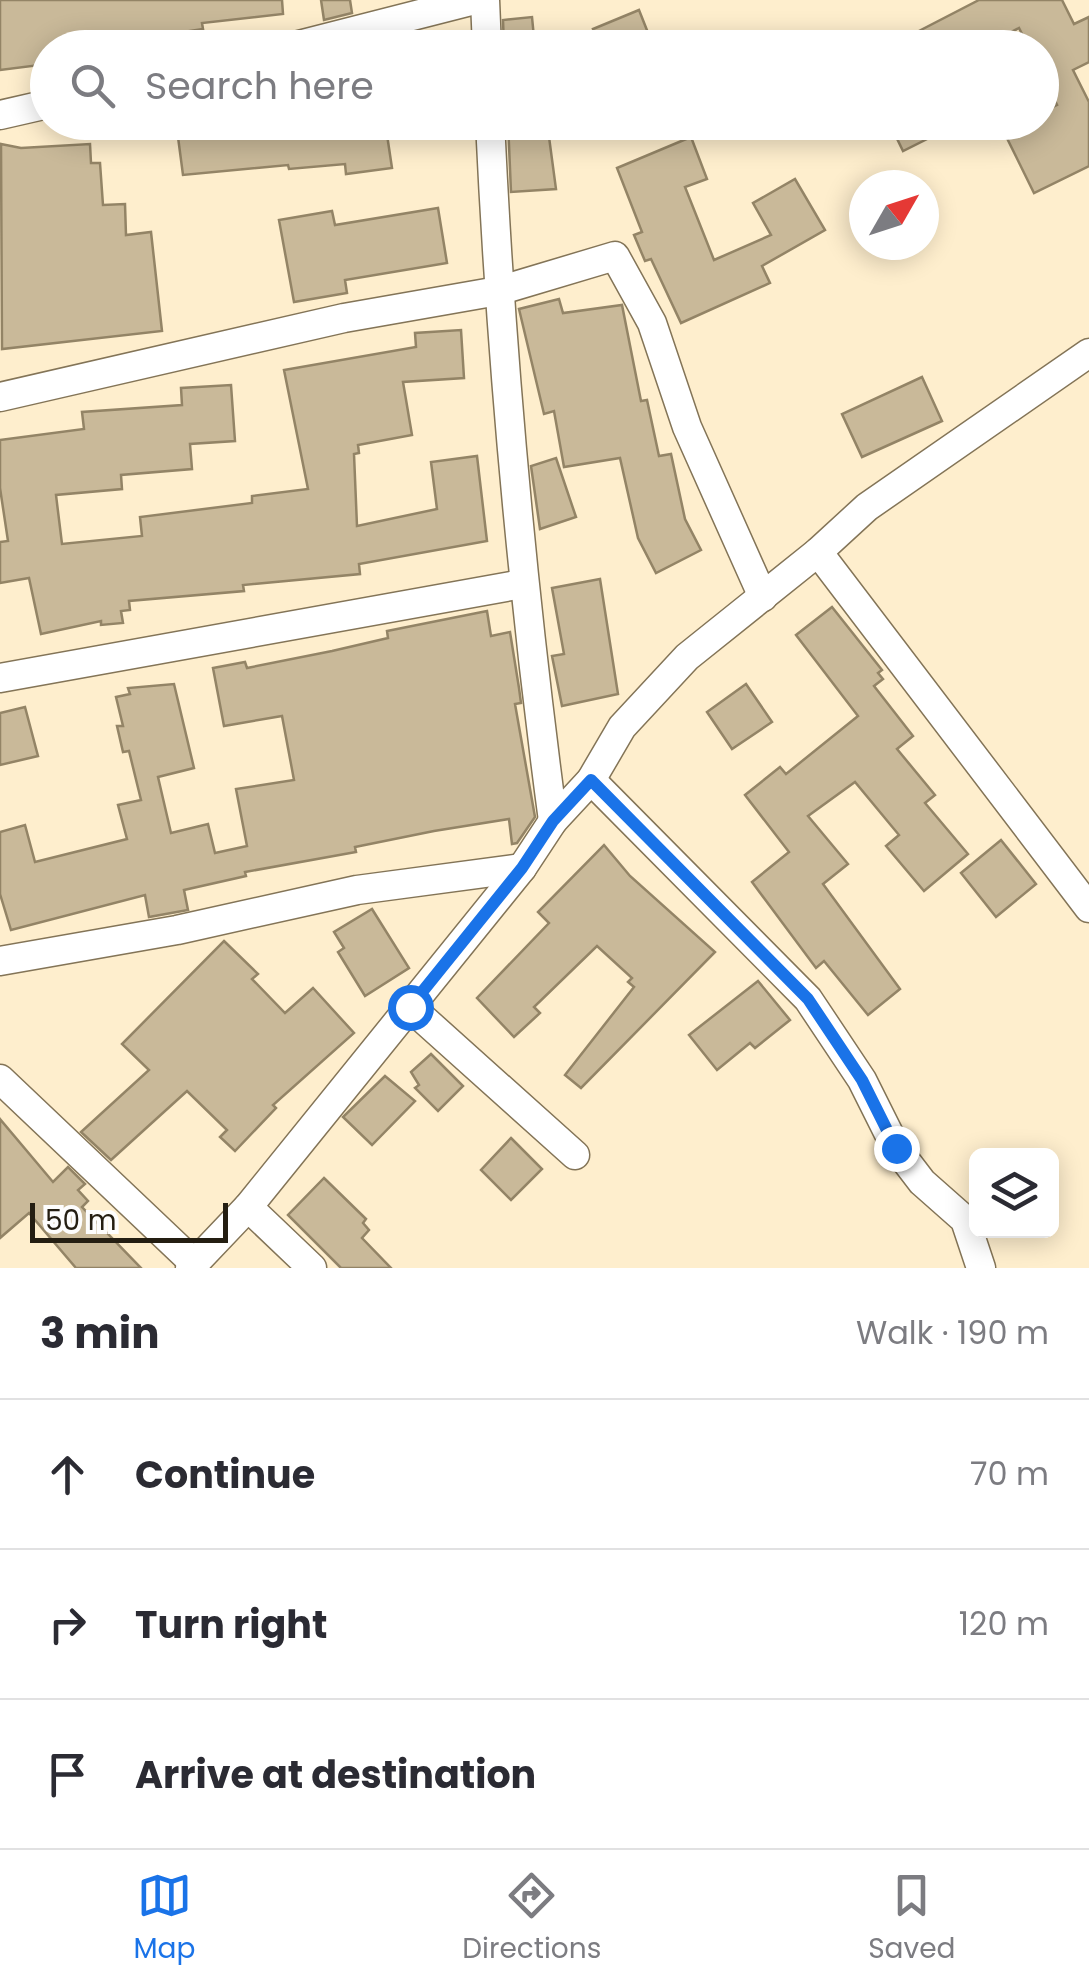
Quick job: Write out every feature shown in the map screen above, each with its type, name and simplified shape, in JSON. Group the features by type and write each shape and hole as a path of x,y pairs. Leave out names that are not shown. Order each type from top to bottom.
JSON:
{"street":[{"path":"358,30 475,0"},
{"path":"485,0 486,30"},
{"path":"0,115 30,108"},
{"path":"491,140 498,290 522,584 553,821"},
{"path":"0,397 344,318 498,290 615,256 652,323 709,481 763,597"},
{"path":"0,1080 192,1266 248,1207 522,868 553,821 591,780 622,727 674,671 867,507 1089,353"},
{"path":"818,552 1089,908"},
{"path":"0,678 522,584"},
{"path":"591,780 808,999 862,1080 896,1148 922,1182 965,1220 982,1268"},
{"path":"0,961 177,930 357,890 522,868"},
{"path":"410,1007 575,1155"},
{"path":"248,1207 312,1268"}],"building":[{"path":"0,0 282,0 283,14 202,23 203,29 196,30 30,30 30,66 0,70"},
{"path":"321,0 350,0 352,13 324,20"},
{"path":"979,0 1062,0 1074,24 1089,17 1089,62 1073,70 1089,102 1089,166 1034,193 1008,140 1059,140 1059,30 921,30"},
{"path":"639,10 647,30 593,30"},
{"path":"532,17 533,30 503,30 503,20"},
{"path":"178,140 388,140 392,168 346,174 345,164 289,169 288,165 183,175"},
{"path":"509,140 549,140 556,189 511,192"},
{"path":"692,140 707,179 685,187 714,260 771,235 753,203 795,179 825,230 762,266 770,283 681,323 651,259 645,261 634,235 642,232 617,168"},
{"path":"898,140 925,140 903,151"},
{"path":"1,144 21,148 90,144 91,163 100,163 103,205 125,204 126,235 151,232 162,331 2,349"},
{"path":"438,208 447,263 345,280 347,293 294,302 279,220 332,211 335,225"},
{"path":"559,299 563,313 622,305 641,401 647,400 659,456 671,454 685,519 701,550 656,573 638,538 620,458 564,467 554,411 544,414 519,309"},
{"path":"461,330 464,378 403,382 412,435 358,445 359,453 354,454 357,526 437,509 431,462 477,456 487,541 359,564 360,574 243,585 244,591 129,601 130,610 121,611 123,623 101,625 101,621 41,634 29,578 0,583 0,542 8,541 0,488 0,440 84,429 82,412 182,405 181,388 231,385 235,441 190,444 192,469 121,475 122,489 56,495 62,544 142,536 140,517 252,503 252,496 308,489 284,370 416,347 415,333"},
{"path":"922,377 942,421 862,457 842,414"},
{"path":"556,458 576,517 540,529 531,466"},
{"path":"600,579 618,694 562,706 552,656 564,654 552,588"},
{"path":"832,607 882,670 878,673 883,679 874,686 913,736 897,749 935,795 925,803 968,854 924,891 886,846 899,835 855,782 808,816 848,864 823,884 900,989 868,1015 824,961 816,968 752,882 789,852 745,795 780,767 786,774 858,716 796,635"},
{"path":"487,611 491,636 510,632 521,703 515,704 535,817 517,843 512,844 509,819 434,831 355,847 356,852 245,872 246,876 184,890 188,910 149,917 145,895 11,930 0,894 0,832 25,825 35,862 127,839 118,805 141,800 129,751 123,752 117,726 123,726 116,697 130,694 128,688 174,684 194,768 158,777 171,833 208,824 215,853 247,846 236,789 294,780 282,716 224,726 213,668 245,662 247,668 332,651 388,638 387,631"},
{"path":"746,684 772,722 732,749 707,712"},
{"path":"25,707 38,756 0,765 0,713"},
{"path":"1001,840 1036,884 996,917 961,873"},
{"path":"604,845 630,876 715,952 581,1088 565,1075 634,987 628,982 632,978 597,946 534,1007 540,1013 514,1037 477,998 549,923 538,912"},
{"path":"372,909 409,968 365,996 338,952 344,948 334,932"},
{"path":"224,941 258,974 252,979 285,1013 313,988 354,1033 273,1105 276,1108 235,1151 220,1137 227,1130 187,1091 111,1160 81,1132 149,1070 122,1044"},
{"path":"758,981 790,1020 755,1048 750,1043 717,1070 689,1035"},
{"path":"431,1054 463,1086 438,1111 415,1088 419,1085 411,1072"},
{"path":"385,1076 415,1101 372,1145 343,1117"},
{"path":"0,1119 53,1182 68,1167 85,1184 78,1190 88,1201 82,1207 141,1268 76,1268 29,1213 0,1238"},
{"path":"511,1138 542,1169 511,1200 481,1170"},
{"path":"324,1178 366,1219 363,1223 369,1230 362,1238 391,1268 341,1268 288,1215"}],"route":[{"path":"410,1007 522,868 553,821 591,780 808,999 862,1080 896,1148"}]}
